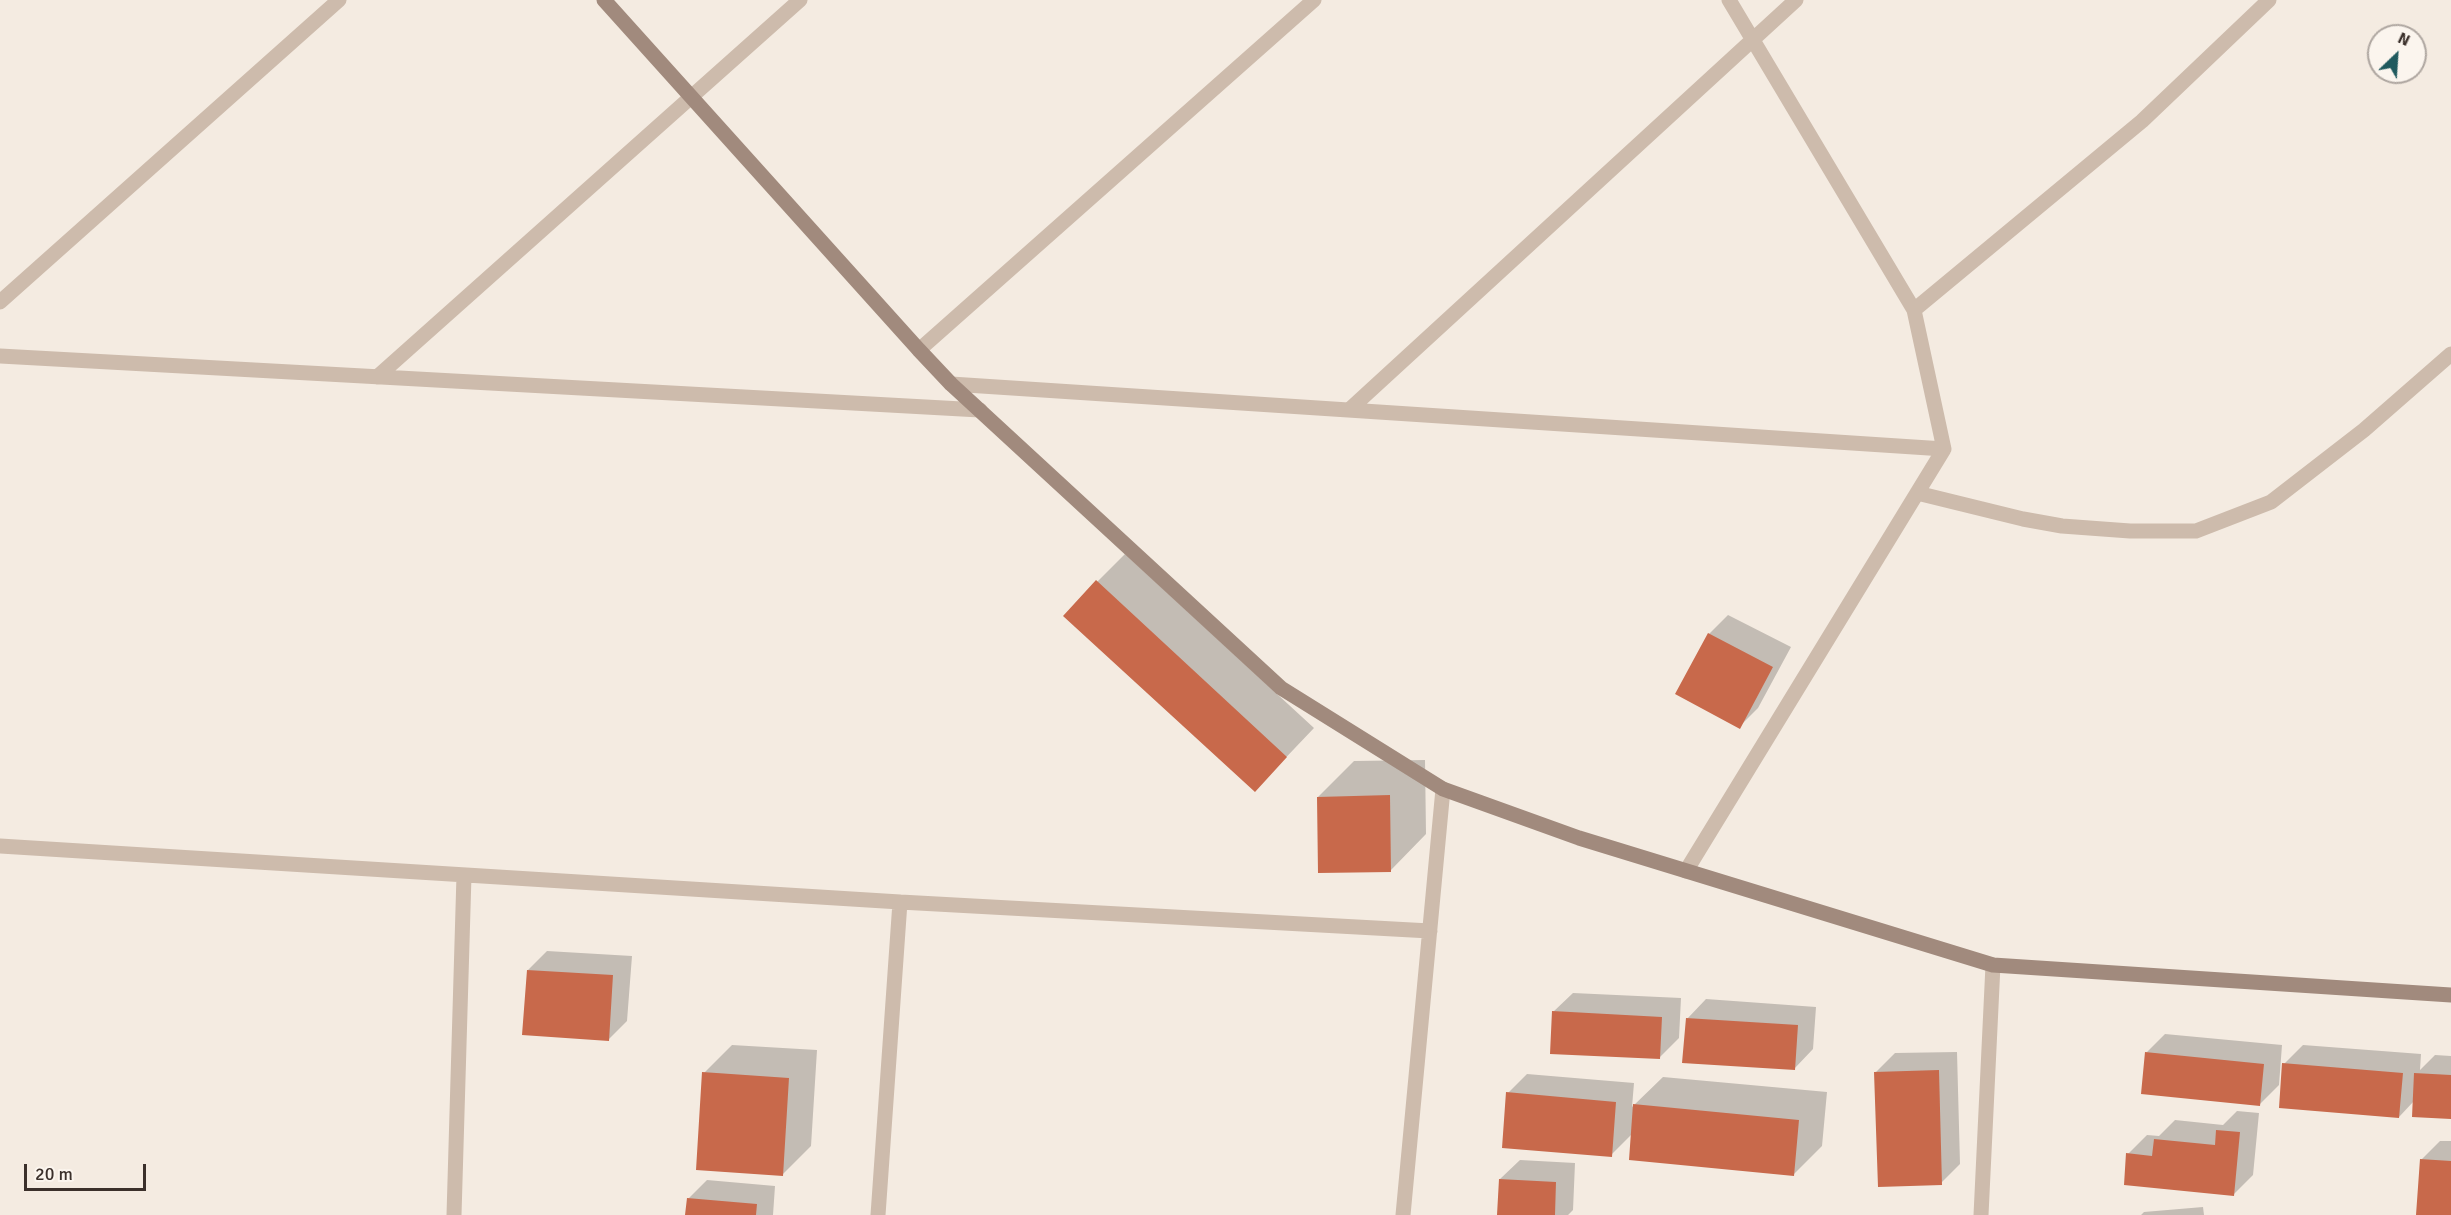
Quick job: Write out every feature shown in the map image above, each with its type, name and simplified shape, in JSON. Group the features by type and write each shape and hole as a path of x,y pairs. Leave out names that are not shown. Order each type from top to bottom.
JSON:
{"street":[{"path":"0,302 339,0"},
{"path":"604,0 951,384 1281,688 1443,789 1579,838 1993,965 2451,995"},
{"path":"377,377 800,0"},
{"path":"918,350 1314,0"},
{"path":"1686,871 1944,449 1914,310 1729,0"},
{"path":"1349,410 1796,0"},
{"path":"1914,310 2142,121 2269,0"},
{"path":"1917,493 2062,526 2130,531 2196,531 2271,502 2364,430 2451,354"},
{"path":"0,356 980,410"},
{"path":"951,384 1944,449"},
{"path":"1402,1215 1443,789"},
{"path":"0,846 900,902 1430,931"},
{"path":"453,1215 464,876"},
{"path":"878,1215 900,902"},
{"path":"1981,1215 1993,965"}],"building":[{"path":"1096,580 1287,757 1255,792 1063,616"},
{"path":"1708,633 1773,667 1740,729 1675,694"},
{"path":"1390,795 1391,872 1318,873 1317,797"},
{"path":"527,970 613,975 609,1041 522,1035"},
{"path":"1552,1011 1662,1017 1660,1059 1550,1054"},
{"path":"1686,1018 1798,1025 1795,1070 1682,1063"},
{"path":"2145,1052 2264,1064 2260,1106 2141,1094"},
{"path":"2282,1063 2403,1073 2399,1118 2279,1108"},
{"path":"1939,1070 1942,1185 1878,1187 1874,1072"},
{"path":"702,1072 789,1078 783,1176 696,1170"},
{"path":"2414,1073 2451,1075 2451,1119 2412,1117"},
{"path":"1506,1092 1616,1102 1612,1157 1502,1148"},
{"path":"1633,1104 1799,1120 1794,1176 1629,1160"},
{"path":"2216,1130 2240,1132 2234,1196 2124,1185 2126,1153 2152,1156 2154,1139 2215,1145"},
{"path":"2420,1159 2451,1161 2451,1215 2416,1215"},
{"path":"1499,1179 1556,1182 1555,1215 1497,1215"},
{"path":"687,1198 757,1204 756,1215 685,1215"}]}
